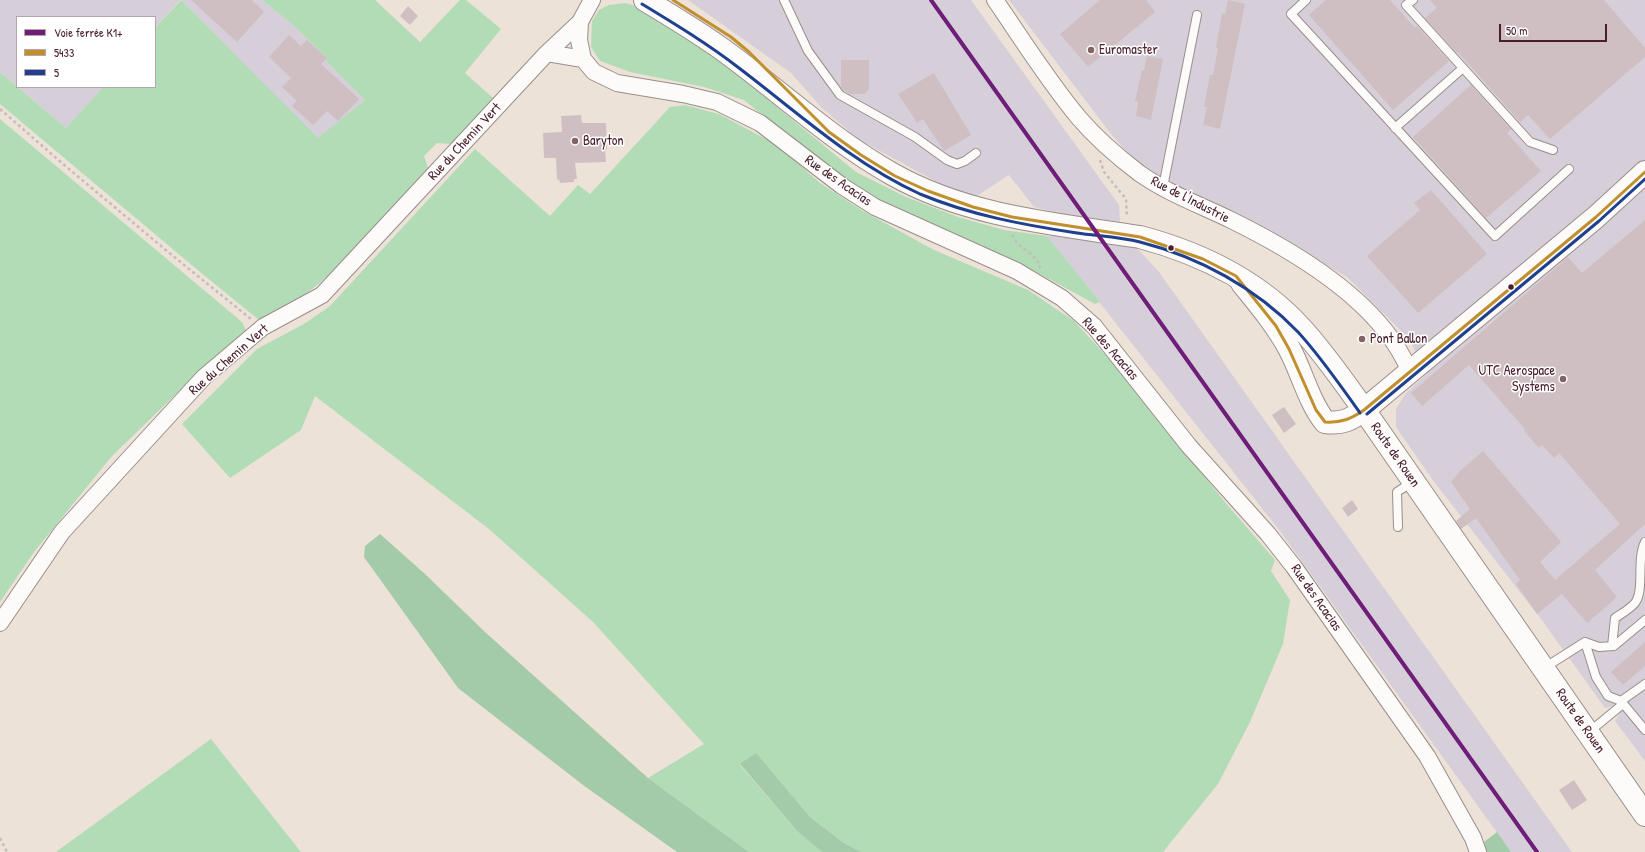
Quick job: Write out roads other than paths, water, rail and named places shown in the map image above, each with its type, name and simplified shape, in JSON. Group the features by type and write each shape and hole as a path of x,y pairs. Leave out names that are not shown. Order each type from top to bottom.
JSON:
{"main road":[{"name":"Route de Rouen","path":"645,0 719,46 860,155 895,176 928,191 973,207 1012,225 1140,237 1160,243 1204,259 1236,276 1265,295 1301,328 1364,410 1645,815"},
{"name":"Route de Rouen","path":"673,0 718,28 749,52 830,132"},
{"path":"1236,276 1276,326 1289,349 1316,410 1325,422 1339,423 1352,419 1364,410 1596,217 1645,172"},
{"path":"1624,192 1645,177"}],"street":[{"name":"Rue du Chemin Vert","path":"0,623 62,532 204,377 263,327 322,295 547,52 580,22 592,0"},
{"name":"Rue de l'Industrie","path":"995,0 1079,118 1111,150 1141,174 1163,187 1237,224 1315,268 1362,306 1391,337 1410,371"},
{"path":"547,52 583,59 579,40 580,22"},
{"name":"Rue des Acacias","path":"583,59 594,72 617,83 683,94 717,102 760,123 842,186 875,207 1017,271 1062,298 1094,326 1189,446 1268,534 1294,567 1427,756 1473,838 1478,852"}],"lane":[{"path":"784,0 808,51 840,95 915,137 947,160 957,164 965,161 976,153"},
{"path":"1306,0 1291,14 1495,236 1569,169"},
{"path":"1413,0 1406,5 1530,142 1553,150"},
{"path":"1163,187 1196,15"},
{"path":"1395,128 1462,68"},
{"path":"1398,527 1397,492 1413,481"},
{"path":"1612,646 1615,618 1635,602 1639,593 1639,560 1645,542"},
{"path":"1585,642 1599,647 1614,646 1645,620"},
{"path":"1544,669 1585,642"},
{"path":"1585,642 1596,677 1608,696 1622,702 1645,730"},
{"path":"1588,733 1622,702 1645,684"}],"rail line":[{"name":"K1+","path":"931,0 1537,852"}],"place":[{"name":"Euromaster","path":"1091,50"},
{"name":"Baryton","path":"575,141"},
{"name":"Pont Ballon","path":"1362,339"},
{"name":"UTC Aerospace Systems","path":"1563,379"}]}
